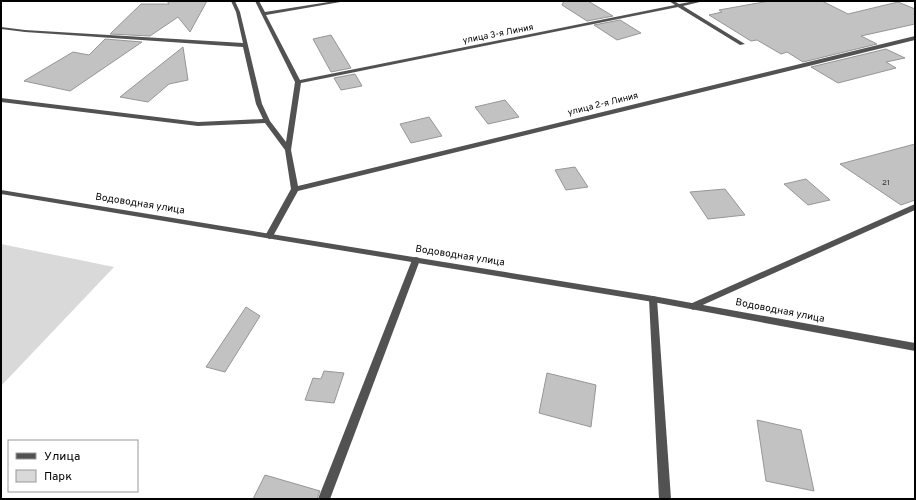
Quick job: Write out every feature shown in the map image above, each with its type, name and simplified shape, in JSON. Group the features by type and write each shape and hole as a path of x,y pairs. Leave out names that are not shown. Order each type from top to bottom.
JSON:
{"street":[{"path":"233,1 238,12 244,45 259,104 267,121 288,150"},
{"path":"257,1 298,82 288,150 295,189 269,236"},
{"path":"263,14 344,1"},
{"path":"671,1 742,44"},
{"name":"улица 3-я Линия","path":"298,82 702,1"},
{"path":"1,28 25,31 244,45"},
{"name":"улица 2-я Линия","path":"295,189 915,38"},
{"path":"1,100 198,124 267,121"},
{"name":"Водоводная улица","path":"1,192 653,299 915,347"},
{"path":"693,306 915,207"},
{"path":"324,499 416,260"},
{"path":"653,299 665,499"}],"green space":[{"path":"1,244 114,267 1,386"}],"building":[{"path":"167,1 207,1 190,32 178,17 150,36 110,34 141,4 169,4"},
{"path":"564,1 588,1 613,16 587,21 562,5"},
{"path":"769,1 822,1 848,14 898,2 915,9 915,24 861,36 877,44 803,62 787,52 781,54 757,40 751,41 709,15 722,12 719,10"},
{"path":"620,20 641,33 617,40 594,25"},
{"path":"331,35 351,68 331,72 313,39"},
{"path":"105,39 142,42 70,91 24,81 73,52 89,55"},
{"path":"183,47 188,80 169,84 148,102 120,97"},
{"path":"886,49 905,58 886,62 896,68 838,83 811,67"},
{"path":"355,74 362,86 341,90 334,78"},
{"path":"505,100 519,117 488,124 475,107"},
{"path":"429,117 442,136 411,143 400,124"},
{"path":"915,144 915,200 901,205 840,164"},
{"path":"575,167 588,187 566,190 555,170"},
{"path":"806,179 830,200 808,205 784,184"},
{"path":"725,189 745,215 708,219 690,192"},
{"path":"246,307 260,316 225,372 206,367"},
{"path":"324,371 344,373 334,403 305,400 313,378 321,379"},
{"path":"547,373 596,385 591,427 539,413"},
{"path":"757,420 801,430 814,491 766,481"},
{"path":"265,475 320,491 317,499 253,499"}]}
